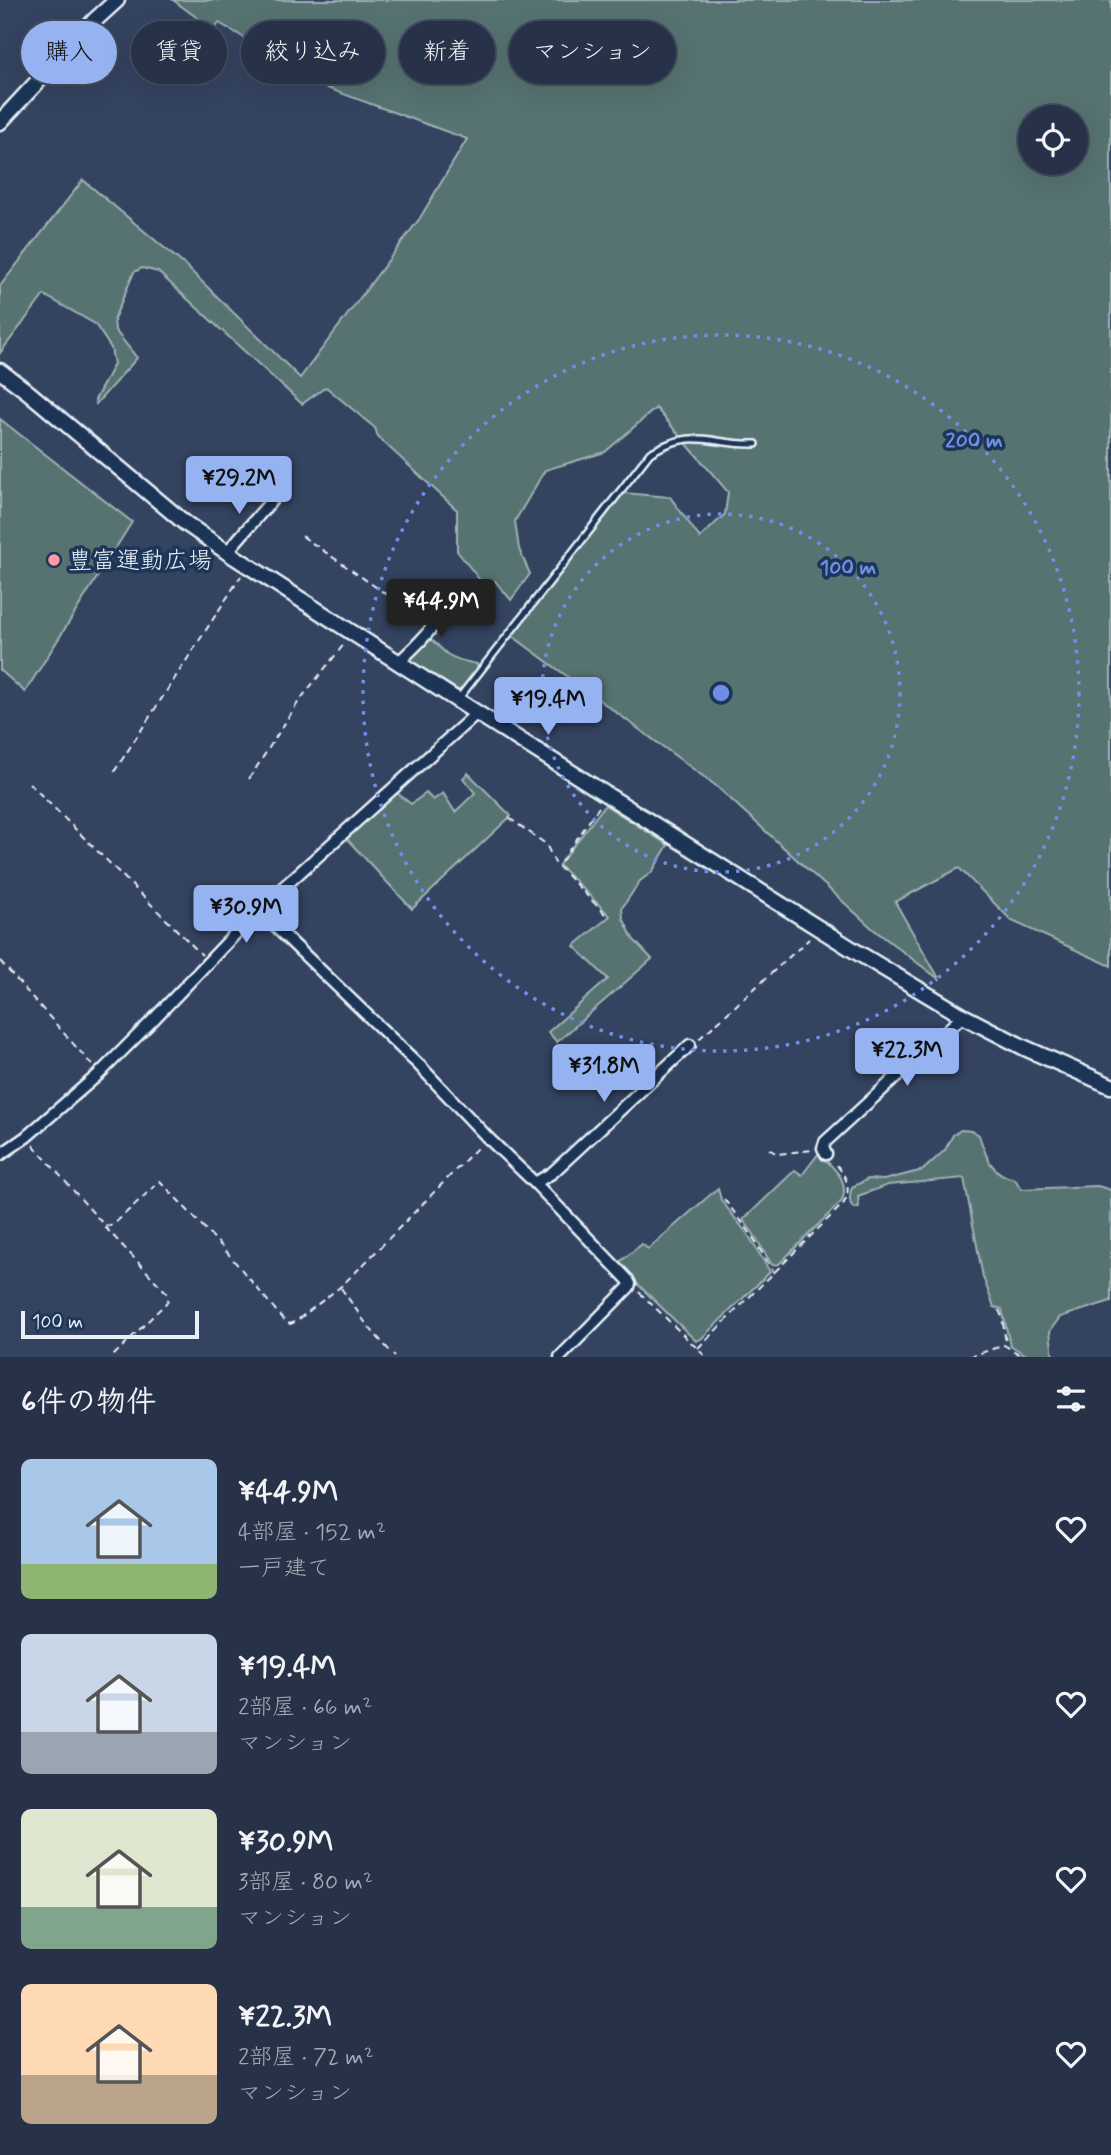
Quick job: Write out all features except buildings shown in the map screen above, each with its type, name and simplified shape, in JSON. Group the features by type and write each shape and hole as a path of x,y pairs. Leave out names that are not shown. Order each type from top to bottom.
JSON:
{"street":[{"path":"0,122 117,0"},
{"path":"0,371 185,523 477,713 963,1016 1025,1048 1111,1086"},
{"path":"227,552 273,499"},
{"path":"399,662 432,626 440,613 443,599"},
{"path":"0,1155 26,1138 99,1074 258,910 477,713"},
{"path":"258,910 419,1065 630,1284 559,1357"},
{"path":"825,1151 825,1142 963,1016"},
{"path":"535,1183 552,1172 690,1045"}],"lane":[{"path":"457,700 650,453 675,440 716,439 756,444"}],"path":[{"path":"302,536 432,626"},
{"path":"114,772 248,565"},
{"path":"249,779 299,701 353,632"},
{"path":"29,783 209,962"},
{"path":"558,868 558,864 608,795"},
{"path":"509,818 546,844 558,868 608,917"},
{"path":"690,1045 821,929"},
{"path":"0,961 99,1074"},
{"path":"26,1138 168,1297 166,1303 112,1357"},
{"path":"104,1225 115,1223 160,1181 290,1324 340,1287 487,1138"},
{"path":"698,1348 837,1211 848,1196 845,1175 825,1151 777,1154 769,1149"},
{"path":"724,1199 751,1234 774,1273"},
{"path":"630,1284 706,1357"},
{"path":"340,1287 395,1357"},
{"path":"999,1310 1007,1345"},
{"path":"969,1357 1007,1345 1024,1357"}],"green space":[{"path":"173,0 1111,0 1111,966 1012,921 959,868 895,902 940,980 873,929 715,785 511,635 623,493 670,497 700,538 725,514 728,492 656,408 605,452 545,470 515,521 519,549 530,574 511,600 495,581 448,618 454,607 479,585 479,579 457,551 457,510 378,437 375,428 326,387 302,404 158,272 142,268 134,272 114,319 115,330 137,358 96,404 95,400 114,364 111,348 95,324 44,295 0,353 0,286 83,180 186,266 300,378 420,218 467,139 316,84 385,84 385,21 241,21 241,36 227,28 227,21 202,21"},
{"name":"豊富運動広場","path":"0,419 132,522 25,692 0,670"},
{"path":"427,638 450,656 477,664 478,668 460,691 411,661 411,657"},
{"path":"468,773 511,816 412,909 346,838 397,793 411,804 426,793 433,800 443,793 455,812 475,793 463,778"},
{"path":"605,805 668,845 652,872 640,881 622,908 623,918 633,939 652,959 557,1042 548,1032 608,979 574,946 610,916 559,865"},
{"path":"961,1130 979,1135 995,1169 1015,1179 1021,1189 1098,1186 1111,1190 1111,1301 1060,1317 1050,1331 1053,1357 1029,1357 1010,1345 1002,1309 994,1307 983,1277 964,1178 888,1185 858,1196 859,1207 853,1208 851,1205 852,1187 868,1179 884,1180 923,1170 945,1150 953,1135"},
{"path":"819,1153 842,1180 842,1201 779,1264 772,1265 743,1220 795,1170 802,1175"},
{"path":"718,1188 721,1200 749,1236 770,1272 696,1341 617,1264 642,1244 648,1249"}],"place":[{"name":"豊富運動広場","path":"54,560"}]}
